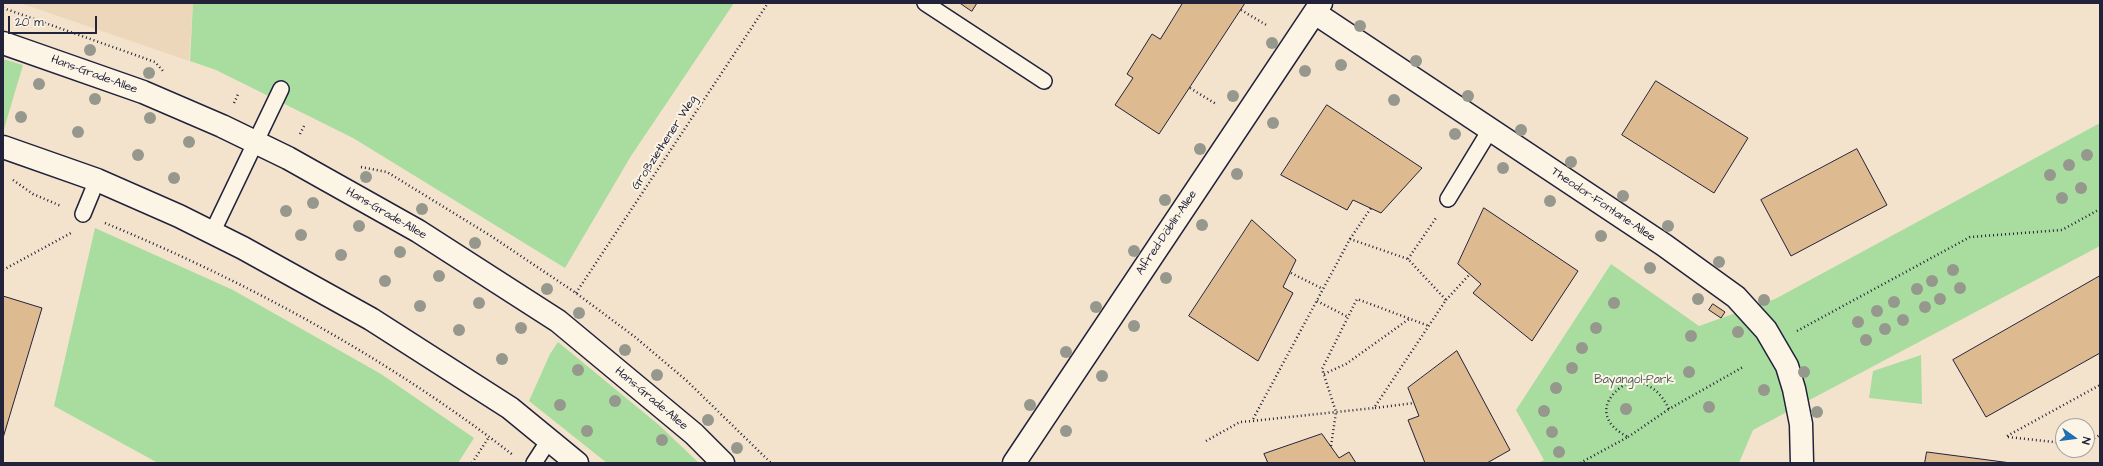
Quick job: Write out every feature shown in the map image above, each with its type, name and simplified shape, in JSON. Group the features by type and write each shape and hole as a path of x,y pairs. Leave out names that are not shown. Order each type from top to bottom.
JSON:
{"street":[{"name":"Theodor-Fontane-Allee","path":"1318,8 1490,130 1664,245 1736,297 1754,314 1773,341 1787,366 1794,389 1801,424 1802,463"},
{"name":"Alfred-Döblin-Allee","path":"1014,463 1318,8"},
{"name":"Hans-Grade-Allee","path":"3,43 143,92 256,142 418,231 558,321 689,430 723,463"},
{"path":"3,147 97,180 212,233 371,319 510,408 577,463"}],"lane":[{"path":"925,3 1044,81"},
{"path":"212,233 281,89"},
{"path":"1448,199 1490,130"},
{"path":"87,216 97,180"},
{"path":"534,463 549,440"}],"path":[{"name":"Großziethener Weg","path":"576,293 768,3"},
{"path":"3,8 156,62"},
{"path":"1241,10 1268,26"},
{"path":"1190,88 1216,104"},
{"path":"232,108 239,92"},
{"path":"297,140 305,124"},
{"path":"387,172 491,236 576,293 635,337 687,381 771,463"},
{"path":"9,177 33,194 163,248 222,275 308,320 376,361 489,437 517,459"},
{"path":"1408,259 1448,199"},
{"path":"1252,421 1350,239 1371,208"},
{"path":"1795,332 1970,237 2062,230 2100,209"},
{"path":"3,270 83,226 87,216"},
{"path":"1350,239 1408,259 1446,300"},
{"path":"1291,273 1323,289"},
{"path":"1374,408 1446,300 1470,274"},
{"path":"1331,446 1336,412 1322,369 1357,299 1429,326"},
{"path":"1317,301 1348,317"},
{"path":"1324,374 1346,364 1410,319"},
{"path":"1580,463 1628,437 1669,410 1743,367"},
{"path":"1628,437 1616,431 1609,423 1606,409 1611,395 1622,385 1634,380 1644,383 1655,389 1663,397 1669,410"},
{"path":"2055,443 2007,436 2100,385"},
{"path":"1206,442 1240,422 1414,404"},
{"path":"472,463 489,437"}],"shaded area":[{"path":"20,3 193,3 189,61"}],"green space":[{"path":"193,3 734,3 631,156 565,268 353,138 216,70 190,61"},
{"path":"3,59 23,65 4,129 3,129"},
{"name":"Bayangol-Park","path":"2100,123 2100,246 1753,430 1739,463 1538,463 1544,460 1516,410 1611,264 1699,326 1775,299"},
{"path":"95,228 233,290 381,374 474,438 458,463 158,463 54,406"},
{"path":"558,342 659,425 699,463 607,463 529,401 550,354"},
{"path":"1921,355 1922,404 1869,398 1873,371"}],"building":[{"path":"960,3 977,3 972,11"},
{"path":"1183,3 1245,3 1159,134 1115,105 1133,78 1127,74 1152,34 1160,39"},
{"path":"1656,81 1748,138 1714,193 1622,135"},
{"path":"1327,105 1422,168 1381,213 1353,200 1347,210 1281,175"},
{"path":"1857,149 1887,205 1791,256 1761,200"},
{"path":"1484,208 1578,271 1532,341 1473,293 1481,284 1458,264"},
{"path":"1252,220 1296,260 1283,287 1293,293 1258,361 1189,316"},
{"path":"2100,276 2100,353 1986,417 1953,360"},
{"path":"3,296 42,308 3,438"},
{"path":"1713,304 1725,312 1721,318 1709,310"},
{"path":"1457,351 1510,450 1487,463 1425,463 1408,420 1419,416 1408,388"},
{"path":"1322,434 1339,458 1349,452 1356,463 1268,463 1264,454"},
{"path":"1927,452 2011,463 1925,463"}]}
